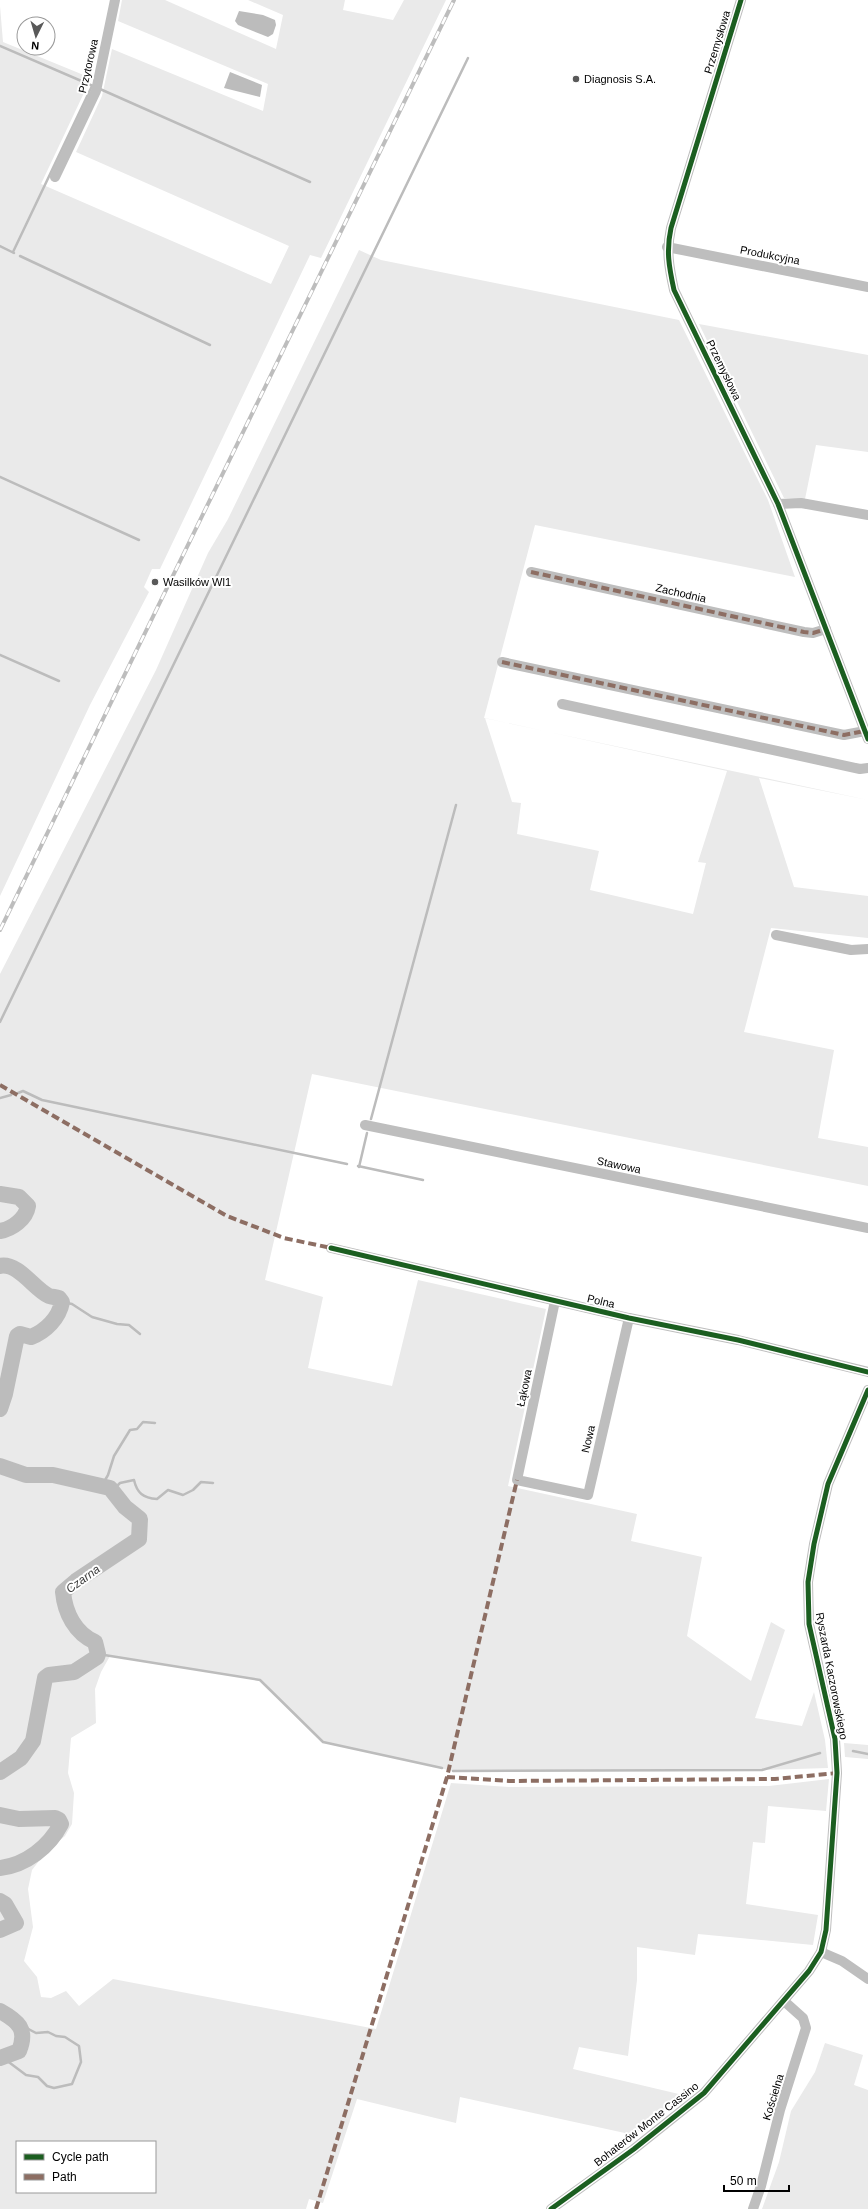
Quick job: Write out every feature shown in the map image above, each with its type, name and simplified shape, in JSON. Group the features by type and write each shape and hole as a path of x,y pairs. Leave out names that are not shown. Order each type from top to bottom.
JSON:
{"street":[{"name":"Przytorowa","path":"55,177 96,91 115,0"},
{"name":"Przemysłowa","path":"741,0 673,221 667,247 674,290 778,504 866,735"},
{"name":"Produkcyjna","path":"667,247 868,287"},
{"path":"778,504 801,503 868,515"},
{"name":"Zachodnia","path":"531,572 804,632 813,633 826,629"},
{"path":"502,662 844,735 866,735"},
{"path":"562,704 860,769 868,768"},
{"path":"776,935 851,950 868,949"},
{"name":"Stawowa","path":"365,1125 868,1228"},
{"name":"Polna","path":"330,1248 629,1318 738,1340 868,1372"},
{"name":"Łąkowa","path":"516,1480 555,1301"},
{"name":"Nowa","path":"516,1480 588,1495 629,1318"},
{"name":"Ryszarda Kaczorowskiego","path":"821,1952 826,1930 837,1773 835,1739 809,1624 808,1582 814,1544 828,1484 868,1390"},
{"path":"821,1952 842,1961 868,1979"},
{"name":"Bohaterów Monte Cassino","path":"551,2209 634,2149 704,2092 784,2001 809,1971 821,1952"},
{"name":"Kościelna","path":"753,2209 761,2186 780,2110 806,2028 803,2018 784,2001"}],"shaded area":[{"path":"122,0 165,0 276,49 283,15 248,0 345,0 343,10 393,20 404,0 446,0 321,258 310,255 160,569 152,569 144,587 149,592 90,705 0,896 0,6 3,42 16,47 16,56 37,56 91,78 41,184 271,284 289,246 76,152 102,96 112,49 263,111 268,84 118,21"},
{"path":"239,11 263,15 275,20 276,25 273,34 268,37 238,25 235,21"},
{"path":"230,72 262,85 260,97 224,88"},
{"path":"359,250 381,260 679,320 768,500 795,577 535,525 484,718 512,802 521,803 517,834 599,851 590,890 693,914 706,863 698,862 727,771 524,727 868,800 759,778 794,887 868,896 868,938 771,928 744,1032 834,1050 818,1138 868,1147 868,1186 312,1074 265,1280 323,1297 308,1368 392,1386 418,1280 546,1309 508,1486 637,1514 631,1541 702,1557 687,1636 751,1681 771,1622 785,1630 755,1718 802,1726 814,1692 825,1740 828,1768 762,1770 453,1771 323,1742 260,1680 110,1656 101,1672 95,1689 96,1723 71,1738 68,1773 74,1793 72,1824 65,1836 46,1852 32,1870 28,1889 33,1927 24,1961 37,1977 41,1997 51,1998 66,1991 79,2006 113,1979 376,2029 451,1783 509,1787 769,1786 829,1779 826,1811 768,1806 765,1843 753,1842 746,1904 818,1915 813,1945 698,1934 695,1955 637,1947 637,1980 628,2056 579,2047 573,2069 683,2095 634,2135 460,2097 456,2123 357,2099 323,2203 309,2199 306,2209 0,2209 0,974 156,670 208,553 228,519"},
{"path":"699,324 868,355 868,452 816,445 805,499 784,498"},
{"path":"844,1743 868,1745 868,1759 845,1757"},
{"path":"825,2043 863,2055 854,2085 868,2090 868,2209 762,2209 779,2162 791,2111 815,2072"}],"waterway":[{"path":"0,46 93,86"},
{"path":"0,1022 468,58"},
{"path":"13,252 92,86"},
{"path":"100,89 310,182"},
{"path":"0,246 14,253"},
{"path":"20,256 210,345"},
{"path":"0,477 139,540"},
{"path":"0,655 59,681"},
{"path":"371,1119 456,805"},
{"path":"18,1093 23,1091 42,1100 347,1164"},
{"path":"0,1098 11,1095"},
{"path":"359,1167 367,1133"},
{"path":"358,1166 423,1180"},
{"name":"Czarna","path":"0,1194 19,1197 28,1206 27,1211 18,1223 0,1231"},
{"name":"Czarna","path":"0,1266 7,1266 20,1272 44,1293 49,1296 59,1298 62,1302 55,1319 47,1328 31,1337 20,1334 17,1336 5,1394 0,1409"},
{"path":"62,1302 72,1304 92,1317 117,1324 129,1325 140,1334"},
{"path":"101,1487 108,1475 114,1456 130,1430 137,1429 143,1422 155,1423"},
{"name":"Czarna","path":"0,1466 26,1475 53,1475 110,1488 125,1507 140,1519 139,1539 76,1581 63,1592 66,1607 72,1622 82,1633 95,1642 98,1654 97,1657 74,1672 49,1675 45,1678 33,1741 21,1758 0,1772"},
{"path":"112,1491 120,1483 134,1480 141,1494 157,1499 168,1490 183,1495 193,1490 201,1482 213,1483"},
{"path":"98,1654 260,1680 323,1742 442,1768"},
{"path":"853,1751 868,1754"},
{"path":"453,1771 762,1770 820,1753"},
{"name":"Czarna","path":"0,1815 19,1819 55,1818 59,1820 61,1824 50,1840 36,1854 19,1863 0,1868"},
{"name":"Czarna","path":"0,1901 5,1904 16,1923 0,1930"},
{"name":"Czarna","path":"0,2011 12,2018 20,2026 22,2031 22,2043 19,2051 0,2058"},
{"path":"2,2057 26,2075 38,2077 47,2086 54,2088 72,2084 81,2062 79,2046 65,2037 56,2036 48,2032 36,2033 19,2024"}],"railway":[{"path":"0,930 454,0"}],"marked path":[{"path":"531,572 804,632 813,633 826,629"},
{"path":"502,662 844,735 865,731"},
{"path":"0,1085 227,1216 284,1238 331,1248"},
{"path":"316,2209 447,1777 517,1480"},
{"path":"447,1777 509,1781 775,1779 837,1773"}],"cycle path":[{"path":"741,0 671,228 668,252 671,274 674,290 778,504 868,739"},
{"path":"331,1248 629,1318 738,1340 868,1372"},
{"path":"551,2209 634,2149 704,2093 809,1971 821,1952 826,1930 837,1773 835,1739 809,1624 808,1582 814,1544 828,1484 868,1390"}],"place":[{"name":"Diagnosis S.A.","path":"576,79"},
{"name":"Wasilków Wl1","path":"155,582"}]}
